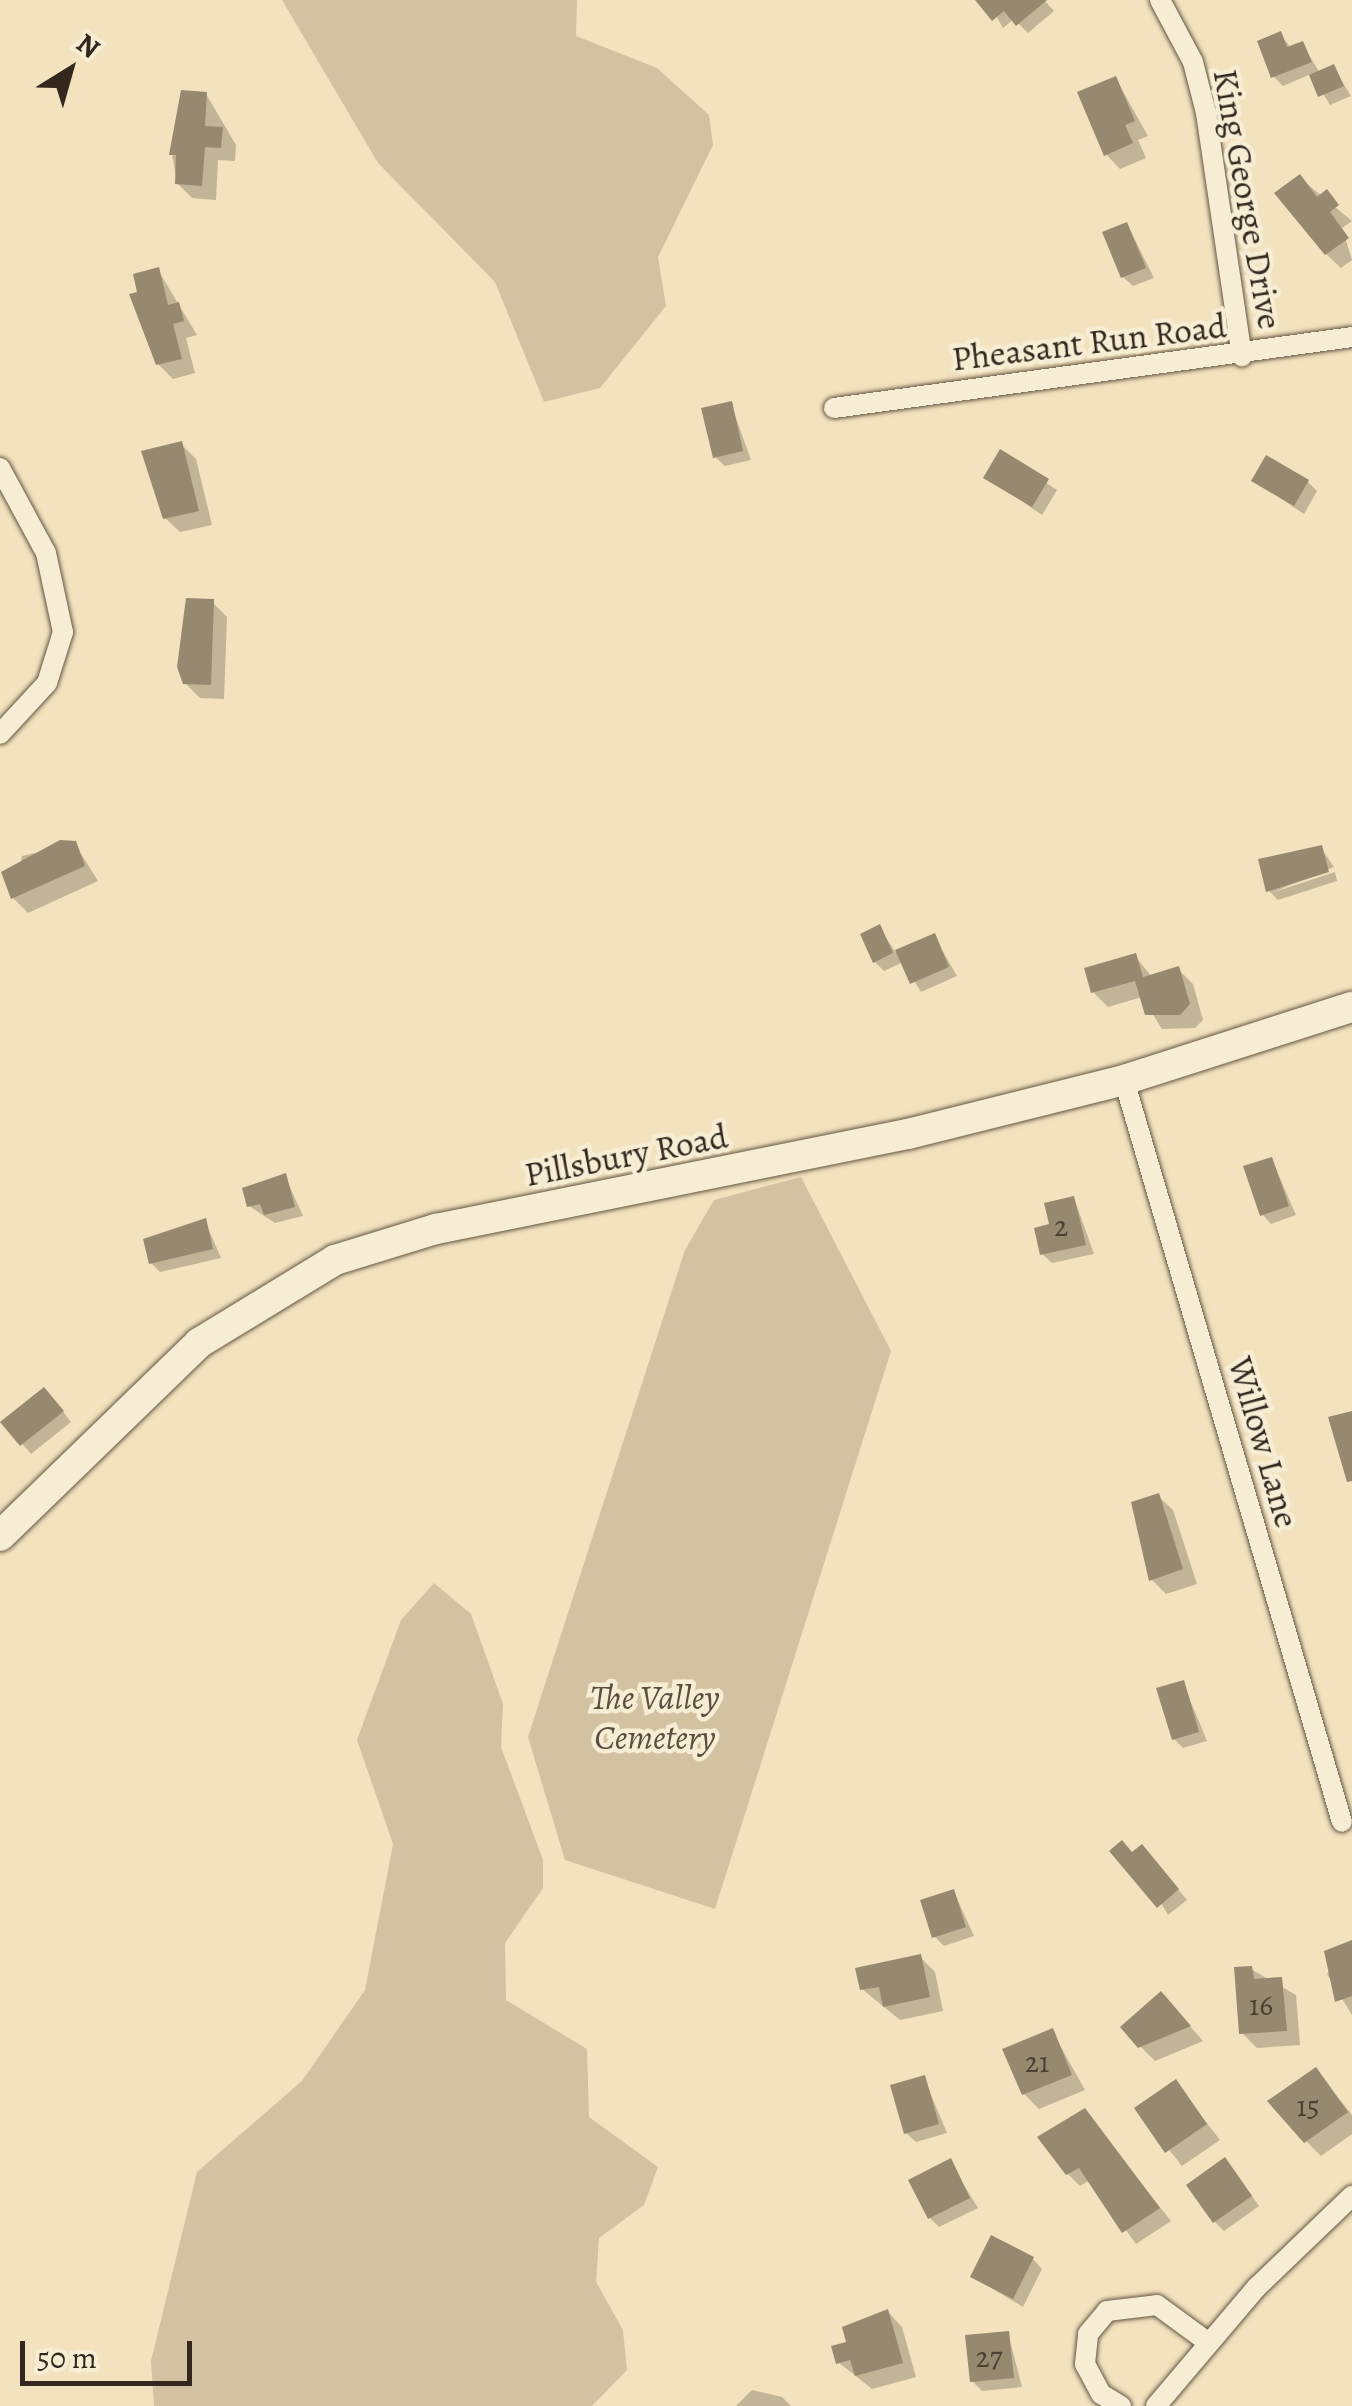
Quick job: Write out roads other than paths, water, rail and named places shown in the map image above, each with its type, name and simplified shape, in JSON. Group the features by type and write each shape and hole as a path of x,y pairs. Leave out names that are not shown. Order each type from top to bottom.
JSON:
{"street":[{"name":"King George Drive","path":"1160,0 1193,62 1206,113 1242,356"},
{"name":"Pheasant Run Road","path":"834,408 1242,356 1352,337"},
{"path":"0,468 46,554 63,632 47,683 0,734"},
{"name":"Pillsbury Road","path":"0,1536 199,1343 334,1260 436,1229 812,1158 1124,1080 1352,1007"},
{"name":"Willow Lane","path":"1124,1080 1342,1822"},
{"path":"1156,2406 1209,2343 1352,2196"},
{"path":"1122,2406 1100,2394 1085,2364 1088,2334 1107,2311 1157,2305 1209,2343"}],"park label":[{"name":"The Valley Cemetery","path":"655,1717"}]}
